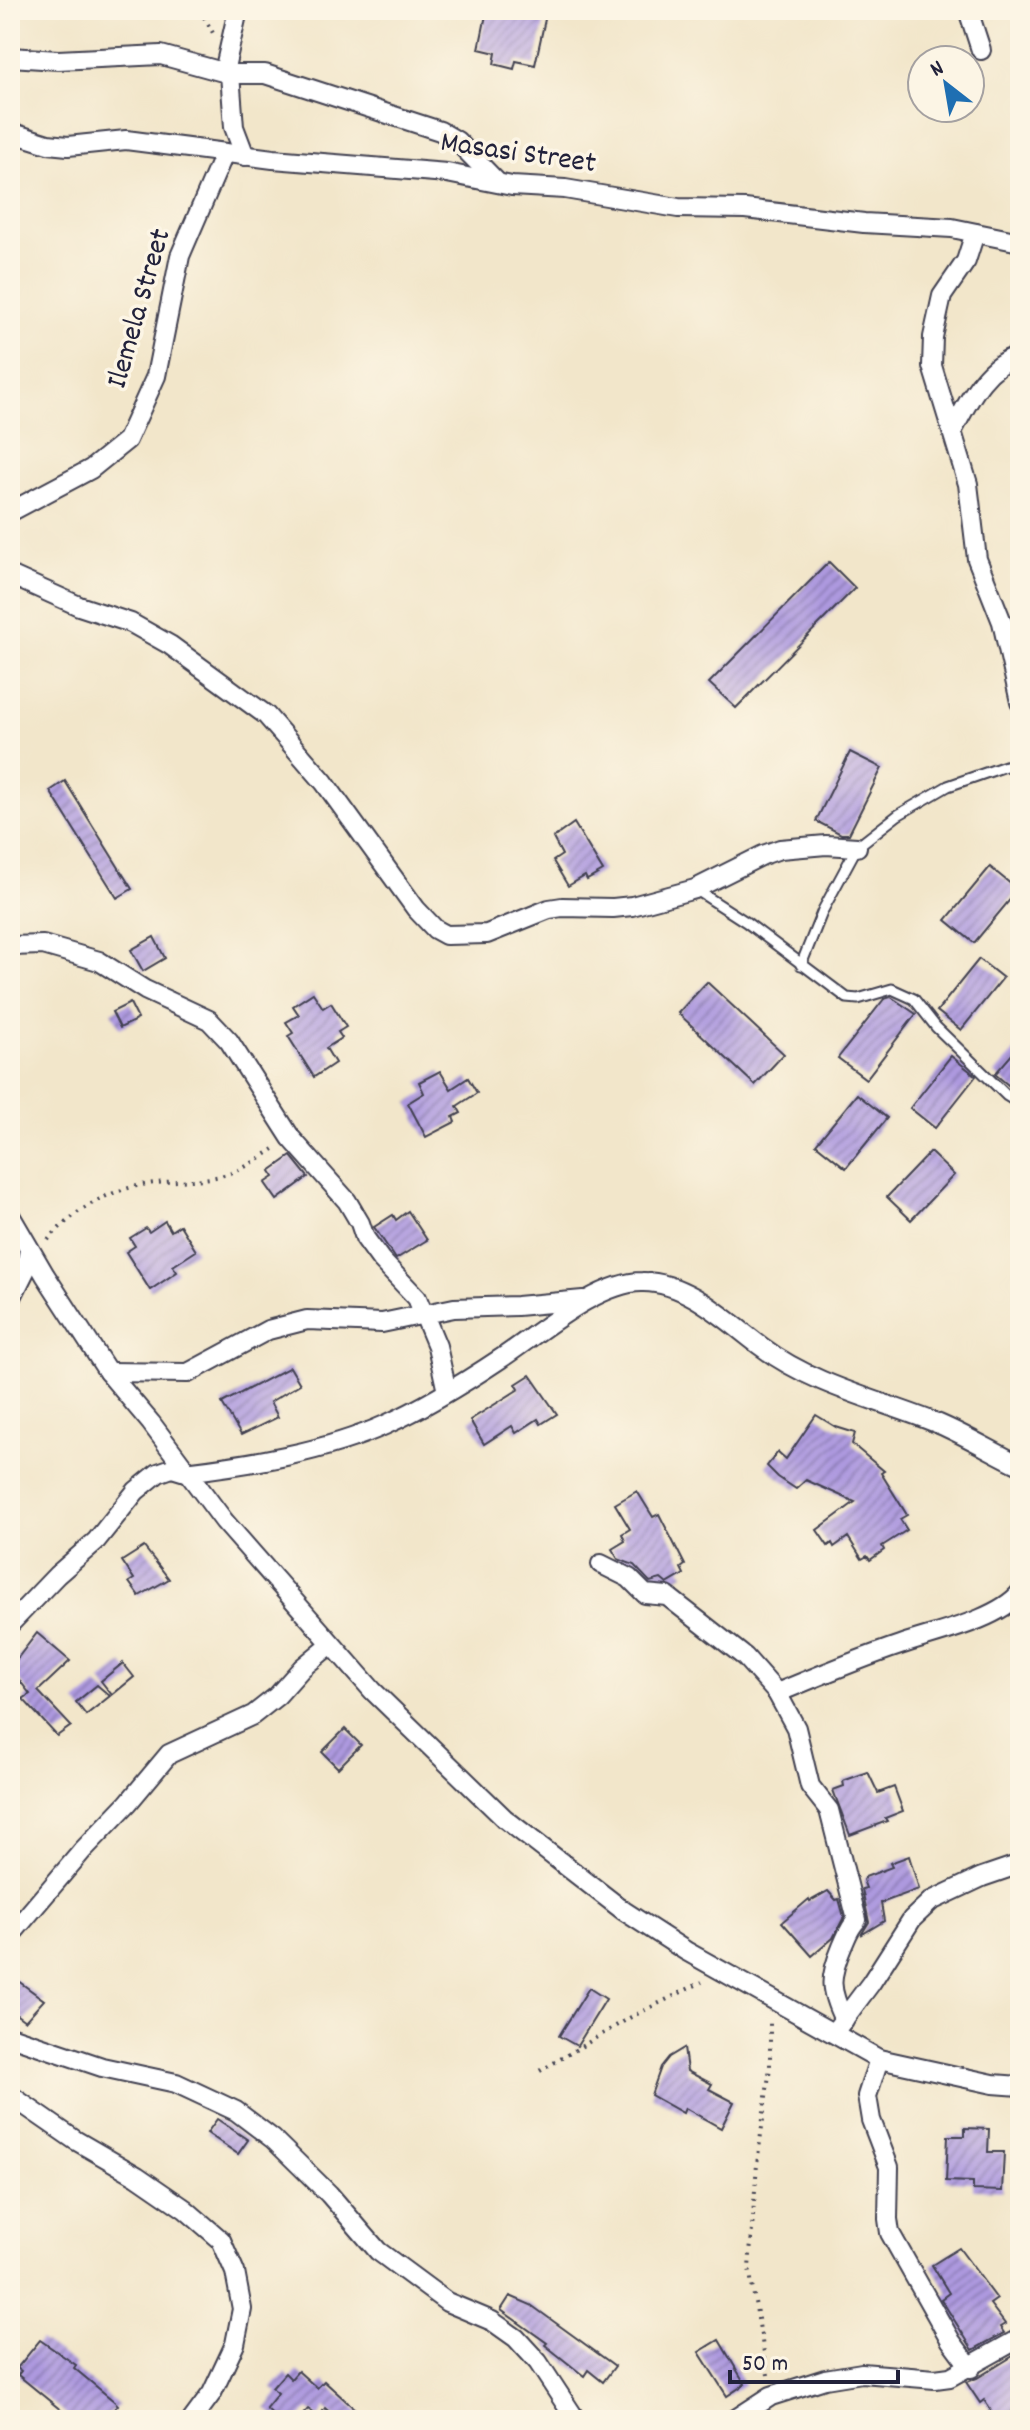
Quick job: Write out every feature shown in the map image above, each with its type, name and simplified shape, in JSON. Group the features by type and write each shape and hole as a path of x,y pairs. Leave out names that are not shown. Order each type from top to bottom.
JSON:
{"street":[{"path":"238,10 227,73 234,127 245,156"},
{"path":"968,10 979,44"},
{"path":"10,57 58,60 161,55 227,73 265,74 440,131 457,141 496,181"},
{"name":"Ilemela Street","path":"10,512 91,469 127,440 156,376 180,256 234,127"},
{"name":"Masasi Street","path":"10,132 48,144 68,146 126,140 223,154 362,168 423,170 512,186 565,189 678,208 773,211 864,223 952,228 1020,242"},
{"path":"975,233 966,261 942,296 931,355 934,377 968,484 977,559 1002,622 1020,702"},
{"path":"953,430 969,399 994,368 1006,358 1020,355"},
{"path":"10,575 79,606 131,623 170,645 266,715 324,782 416,909 435,929 446,935 487,934 549,909 576,906 613,908 695,889 742,864 780,849 826,845 857,847"},
{"path":"10,946 43,945 99,961 145,990 209,1020 229,1041 291,1138 347,1201 365,1238 395,1278 417,1298 437,1346 447,1392"},
{"path":"10,1215 108,1372 151,1423 224,1521 373,1691 504,1818 624,1911 770,1997 839,2026 879,2059 993,2084 1020,2086"},
{"path":"10,1301 32,1253"},
{"path":"10,1624 57,1575 96,1541 136,1491 158,1473 172,1468 185,1472 277,1458 384,1426 447,1392 589,1299 643,1281 668,1287 723,1317 803,1373 941,1425 1020,1465"},
{"path":"108,1372 188,1373 268,1330 289,1323 324,1319 382,1323 454,1308 589,1299"},
{"path":"601,1564 629,1578 645,1594 667,1596 745,1657 777,1693 796,1728 810,1786 829,1810 857,1920 849,1928 831,1979 839,2026"},
{"path":"777,1693 890,1648 949,1631 1007,1604 1020,1593"},
{"path":"10,1936 169,1754 253,1715 331,1644"},
{"path":"839,2026 912,1919 931,1901 982,1877 1020,1864"},
{"path":"10,2036 102,2067 176,2083 236,2111 273,2139 329,2194 378,2251 447,2302 492,2321 516,2338 538,2362 576,2420"},
{"path":"879,2059 867,2096 871,2120 889,2167 890,2233 951,2341 971,2368"},
{"path":"10,2095 75,2140 137,2176 185,2209 221,2240 235,2272 242,2309 235,2344 212,2393 192,2420"},
{"path":"734,2420 771,2396 850,2374 943,2379 971,2368 1020,2338"}],"lane":[{"path":"801,965 823,910 857,847 898,815 948,786 1020,761"},
{"path":"695,889 746,922 847,998 858,999 892,989 914,999 936,1027 1007,1096 1020,1104"}],"path":[{"path":"32,1253 67,1219 89,1204 123,1190 154,1183 195,1181 228,1175 291,1138"},
{"path":"540,2071 631,2017 724,1971"},
{"path":"770,1997 770,2067 757,2164 749,2268 771,2396"}],"building":[{"path":"487,10 547,10 535,65 516,61 514,69 494,64 496,53 479,49"},
{"path":"829,562 855,588 736,708 709,683"},
{"path":"850,752 882,768 849,834 841,834 816,821"},
{"path":"65,781 132,889 117,898 50,791"},
{"path":"574,823 603,871 587,880 585,876 568,886 553,861 562,855 553,838"},
{"path":"990,867 1018,890 974,943 946,920"},
{"path":"154,937 165,958 143,971 131,950"},
{"path":"979,959 1003,978 961,1030 937,1011"},
{"path":"707,982 784,1054 755,1085 678,1013"},
{"path":"313,993 323,1008 331,1003 346,1027 338,1032 342,1038 326,1048 335,1063 314,1077 288,1036 293,1033 286,1022 299,1015 293,1006"},
{"path":"891,997 916,1014 866,1079 838,1058 884,999"},
{"path":"130,1003 138,1019 120,1028 112,1012"},
{"path":"1020,1045 1020,1095 995,1074"},
{"path":"951,1056 976,1076 935,1128 910,1108"},
{"path":"440,1071 451,1089 468,1078 477,1093 457,1106 461,1113 453,1117 455,1122 426,1137 408,1103 424,1093 419,1082"},
{"path":"857,1094 887,1118 846,1168 816,1144"},
{"path":"930,1152 954,1175 911,1220 887,1197"},
{"path":"291,1156 308,1177 277,1200 265,1183 274,1177 270,1171"},
{"path":"408,1211 427,1240 396,1259 374,1227 393,1215 396,1220"},
{"path":"165,1221 171,1231 180,1225 196,1251 173,1266 177,1272 150,1290 126,1252 135,1246 130,1238 146,1228 149,1232"},
{"path":"290,1367 300,1384 270,1402 278,1417 241,1435 222,1403"},
{"path":"530,1375 557,1414 541,1424 538,1419 516,1433 512,1426 484,1444 470,1420 519,1389 516,1384"},
{"path":"816,1415 836,1427 855,1433 852,1444 884,1471 881,1473 907,1515 900,1519 907,1530 882,1546 884,1550 870,1560 867,1556 862,1559 848,1537 834,1547 832,1543 828,1546 817,1530 855,1502 806,1480 796,1489 767,1466 778,1452 786,1459"},
{"path":"637,1491 653,1517 659,1514 685,1565 681,1568 684,1574 667,1584 661,1579 650,1582 634,1565 618,1559 612,1549 625,1541 622,1534 630,1529 615,1504"},
{"path":"144,1547 169,1579 139,1596 129,1582 134,1579 122,1561"},
{"path":"37,1633 70,1661 38,1691 71,1726 57,1736 23,1699 30,1694 10,1668"},
{"path":"123,1663 134,1677 112,1695 101,1681"},
{"path":"97,1685 110,1696 86,1715 76,1702"},
{"path":"345,1729 361,1745 338,1768 322,1752"},
{"path":"868,1772 878,1793 894,1787 903,1811 885,1818 887,1821 850,1835 833,1790 844,1786 843,1781"},
{"path":"909,1856 919,1889 881,1903 884,1921 861,1935 869,1922 863,1880 892,1867 890,1863"},
{"path":"828,1891 836,1900 839,1899 844,1917 833,1938 812,1956 782,1922 809,1899"},
{"path":"10,1975 44,2000 25,2021 10,2010"},
{"path":"589,1988 606,1999 577,2046 559,2036"},
{"path":"684,2048 687,2071 712,2084 709,2089 734,2102 721,2128 685,2108 683,2113 651,2095 661,2067 669,2057"},
{"path":"217,2119 248,2140 238,2154 207,2133"},
{"path":"965,2128 989,2129 988,2152 1004,2152 1002,2191 973,2190 973,2182 946,2181 948,2136 965,2136"},
{"path":"959,2248 997,2299 990,2304 1005,2324 1000,2327 1004,2333 973,2350 941,2299 949,2293 932,2265"},
{"path":"510,2296 531,2305 615,2366 603,2382 588,2370 584,2376 545,2345 547,2343 501,2310"},
{"path":"40,2340 76,2365 74,2368 118,2405 104,2420 73,2420 18,2375 21,2371 17,2368"},
{"path":"719,2340 745,2384 727,2396 699,2352"},
{"path":"1018,2353 1020,2407 997,2420 984,2400 980,2403 966,2382"},
{"path":"298,2371 317,2388 324,2381 367,2420 338,2420 325,2408 319,2417 308,2409 298,2420 279,2420 266,2408 278,2393 272,2388 285,2373 291,2379"}]}
